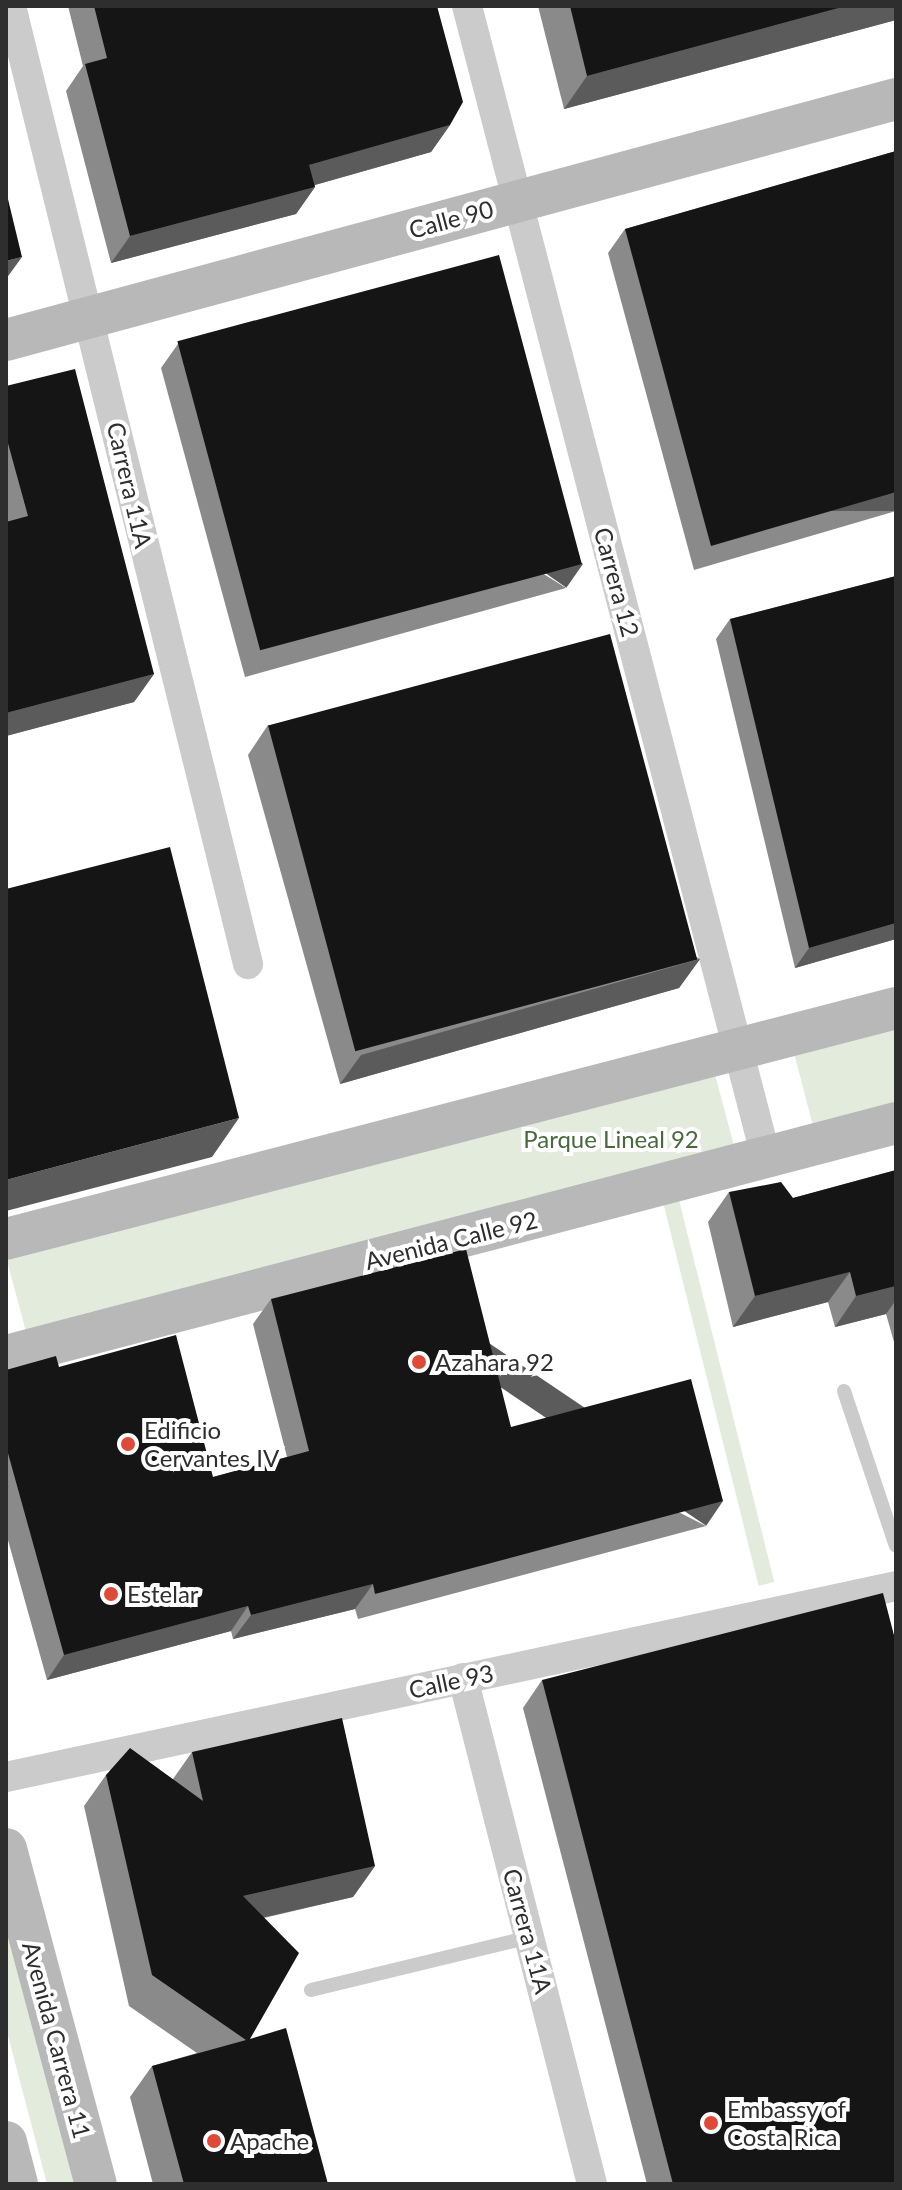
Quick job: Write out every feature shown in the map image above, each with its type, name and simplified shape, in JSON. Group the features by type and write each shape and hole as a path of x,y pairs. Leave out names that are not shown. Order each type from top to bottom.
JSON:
{"main road":[{"name":"Calle 90","path":"6,340 896,99"},
{"path":"6,1239 896,1008"},
{"name":"Avenida Calle 92","path":"6,1356 896,1123"},
{"name":"Avenida Carrera 11","path":"6,1849 96,2184"},
{"path":"6,2142 17,2184"}],"street":[{"name":"Carrera 11A","path":"11,6 91,317 186,728 248,964"},
{"name":"Carrera 12","path":"467,6 766,1157"},
{"name":"Calle 93","path":"6,1777 896,1586"},
{"name":"Carrera 11A","path":"463,1678 592,2184"}],"lane":[{"path":"844,1391 896,1546"},
{"path":"311,1990 530,1937"}],"green space":[{"path":"896,1021 896,1104 813,1126 793,1049"},
{"name":"Parque Lineal 92","path":"714,1071 734,1147 27,1337 7,1260"},
{"path":"676,1188 774,1582 759,1586 660,1192"},
{"path":"6,1891 83,2184 47,2184 6,2028"}],"building":[{"path":"94,6 437,6 463,102 450,125 309,165 315,187 130,236 85,64 107,58"},
{"path":"570,6 846,6 587,76"},
{"path":"896,151 896,492 711,546 625,229"},
{"path":"6,191 22,257 6,261"},
{"path":"499,255 582,564 260,650 177,341"},
{"path":"75,369 154,674 6,713 6,522 28,516 6,436 6,386"},
{"path":"896,576 896,923 809,948 730,619"},
{"path":"610,634 697,960 355,1051 268,726"},
{"path":"170,847 239,1118 6,1180 6,889"},
{"path":"896,1170 896,1286 856,1296 850,1272 755,1296 729,1192 781,1182 793,1198"},
{"path":"466,1249 511,1427 691,1379 723,1501 375,1594 373,1584 251,1615 248,1606 64,1655 6,1446 6,1370 56,1356 59,1367 176,1335 213,1477 309,1451 271,1299"},
{"path":"883,1593 896,1643 896,2184 673,2184 542,1680"},
{"path":"342,1718 375,1866 243,1896 299,1953 250,2039 286,2028 328,2184 184,2184 152,2066 246,2040 152,1975 106,1775 130,1748 203,1801 192,1752"}],"place":[{"name":"Azahara 92","path":"419,1362"},
{"name":"Edificio Cervantes IV","path":"128,1444"},
{"name":"Estelar","path":"111,1594"},
{"name":"Embassy of Costa Rica","path":"711,2123"},
{"name":"Apache","path":"214,2141"}]}
